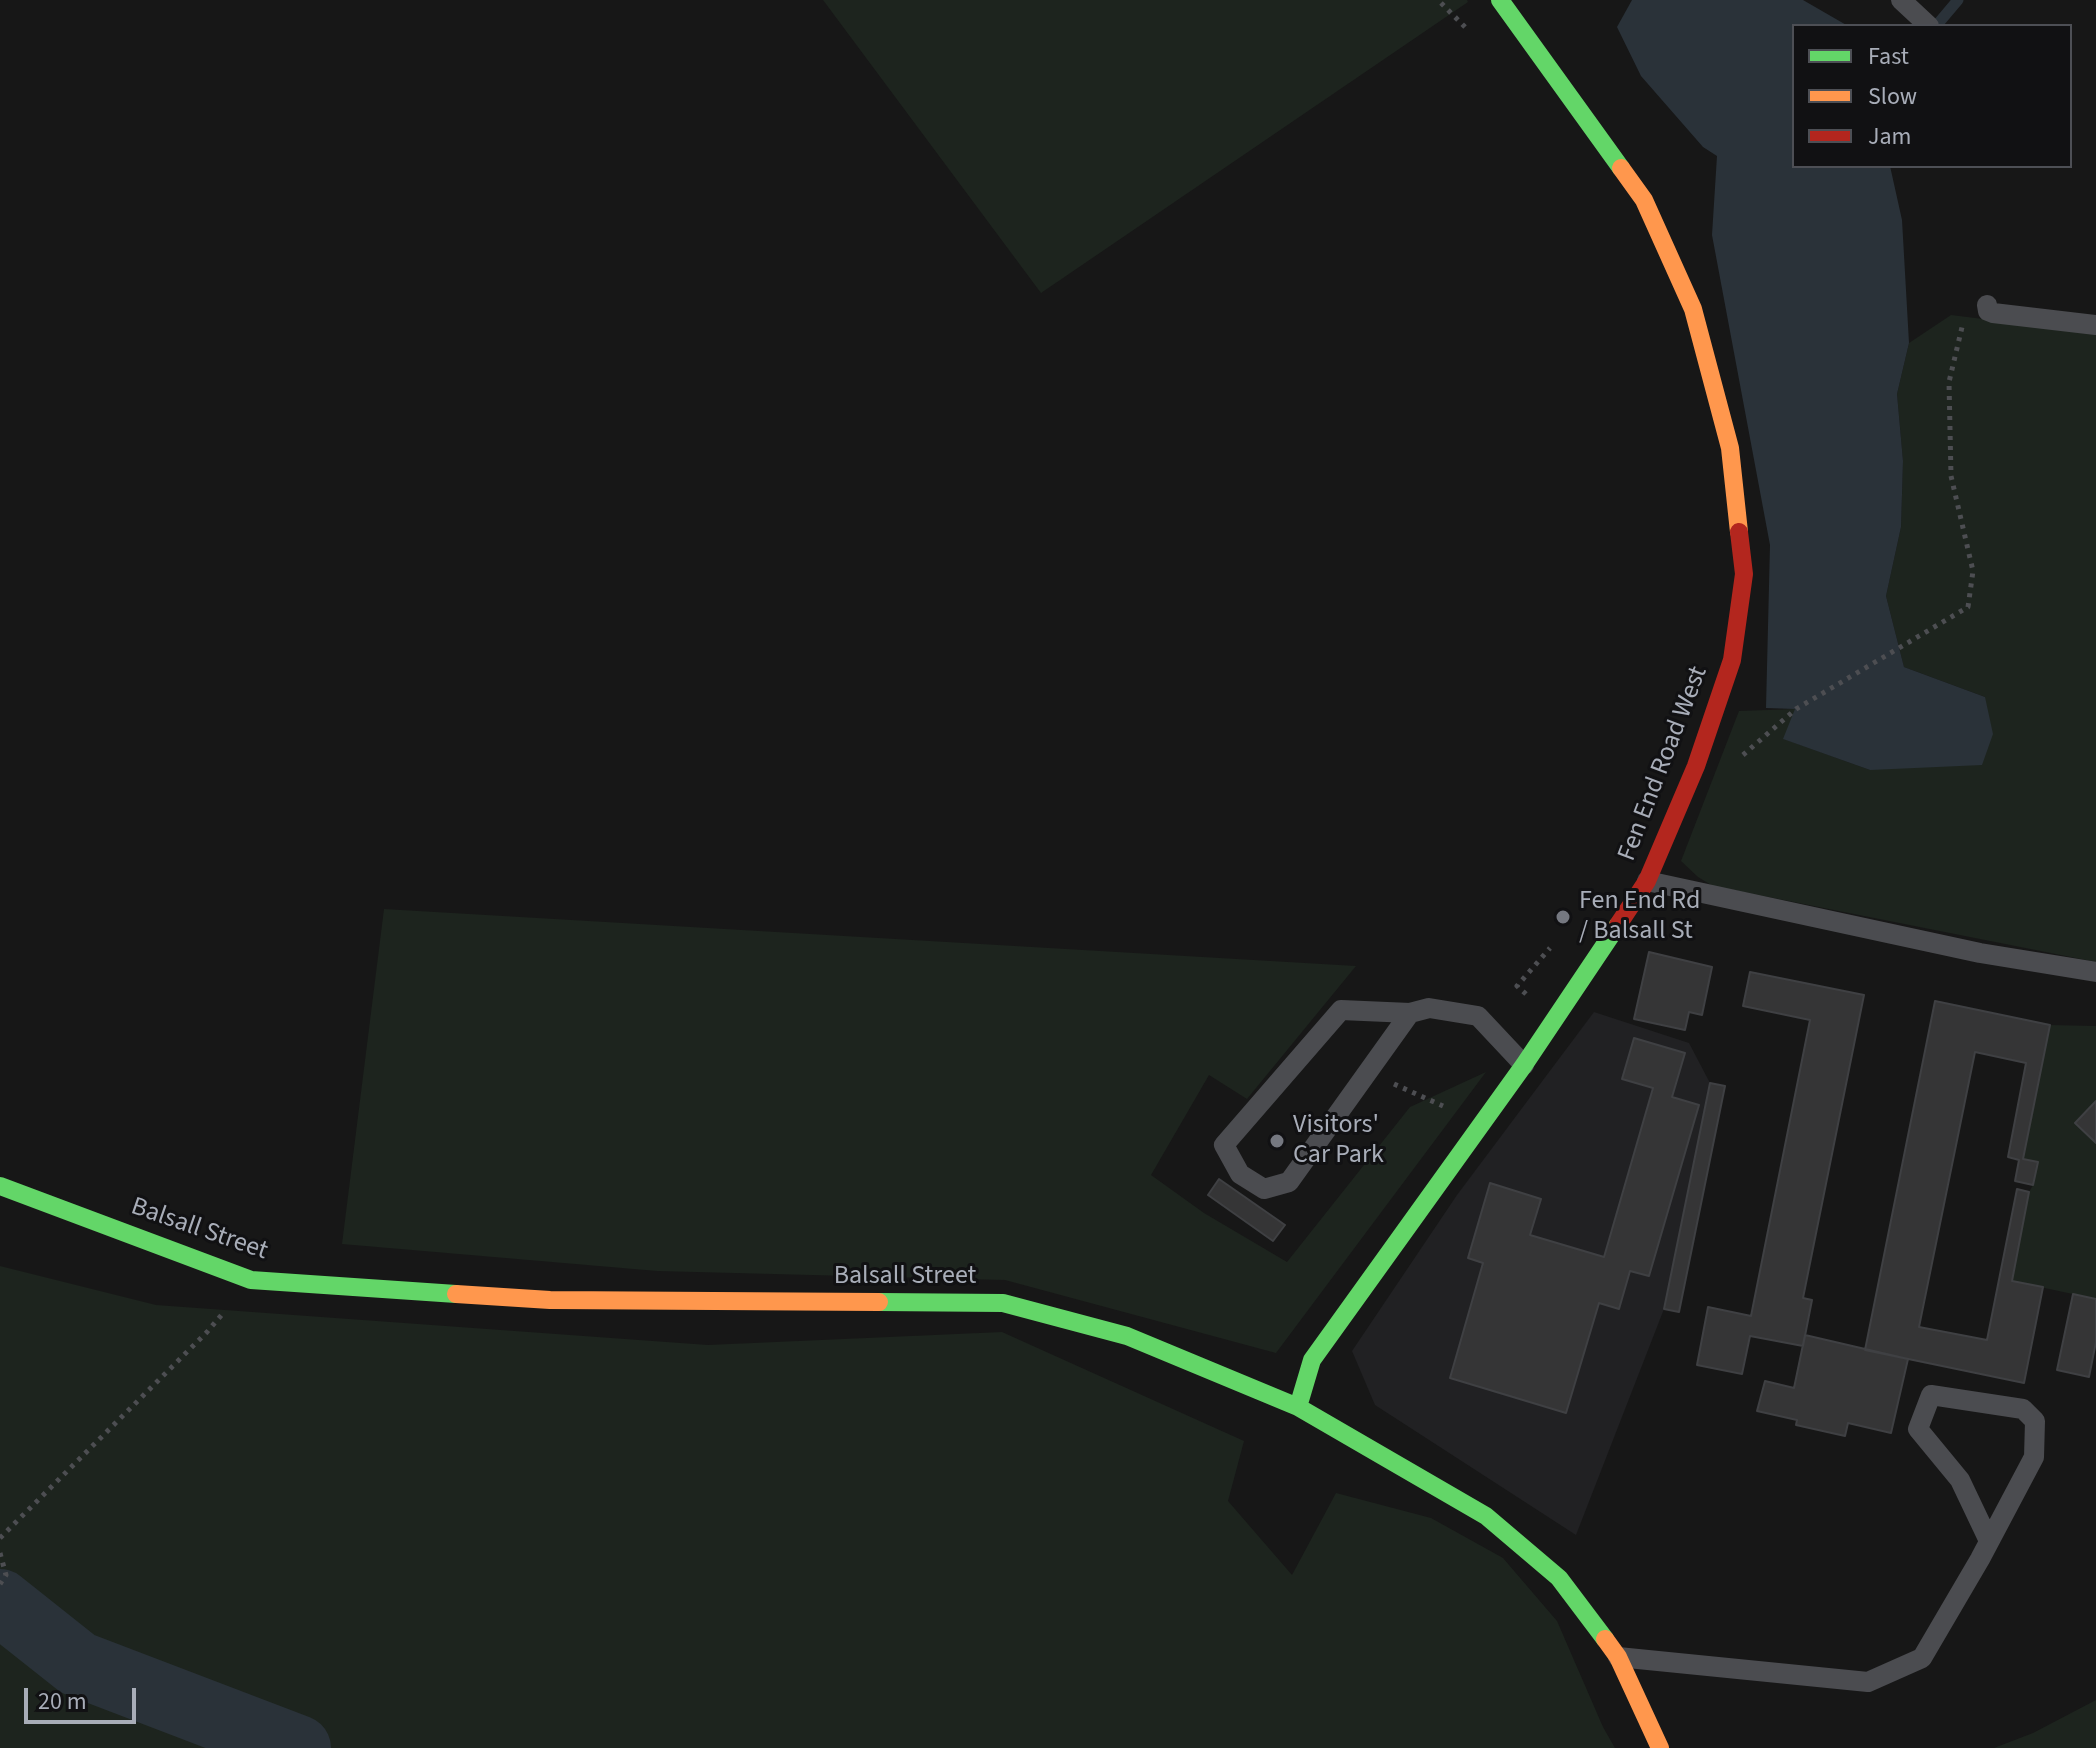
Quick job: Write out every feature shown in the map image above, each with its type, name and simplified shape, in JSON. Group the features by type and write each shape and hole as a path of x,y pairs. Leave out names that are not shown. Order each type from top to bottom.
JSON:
{"main road":[{"name":"Fen End Road West","path":"1298,1407 1312,1360 1524,1065 1647,881 1696,766 1732,660 1744,574 1730,448 1693,309 1644,200 1500,0"},
{"name":"Balsall Street","path":"0,1186 251,1280 550,1300 1003,1303 1127,1336 1298,1407 1486,1516 1559,1578 1618,1657 1660,1748"}],"lane":[{"path":"1901,0 1927,24"},
{"path":"1987,305 1988,311 1993,313 2096,325"},
{"path":"1647,881 1980,953 2096,972"},
{"path":"1410,1013 1289,1182 1264,1189 1240,1174 1224,1145 1341,1010 1410,1013 1429,1008 1478,1016 1524,1065"},
{"path":"1618,1657 1868,1682 1922,1658 1989,1541 2034,1457 2035,1421 2023,1409 1931,1395 1918,1429 1960,1480 1989,1541"}],"path":[{"path":"1441,3 1473,35"},
{"path":"1740,758 1796,709 1968,607 1973,571 1951,476 1949,382 1965,314"},
{"path":"1555,1020 1517,986 1557,939"},
{"path":"1368,1071 1482,1124"},
{"path":"0,1538 207,1332 251,1280"},
{"path":"0,1553 6,1575 0,1584"}],"shaded area":[{"path":"823,0 1467,0 1468,2 1041,293"},
{"path":"1632,0 1803,0 1845,24 1792,24 1792,168 1890,168 1902,220 1909,343 1897,394 1903,461 1901,527 1886,596 1904,667 1985,697 1993,734 1982,765 1870,770 1783,739 1795,709 1766,708 1770,545 1712,235 1717,156 1703,147 1641,76 1617,27"},
{"path":"1951,315 2096,333 2096,962 1713,886 1681,861 1739,711 1796,709 1784,739 1870,770 1985,697 1904,667 1886,596 1901,527 1903,461 1897,394 1909,343"},
{"path":"384,909 1356,966 1247,1099 1209,1075 1151,1175 1204,1213 1287,1262 1410,1107 1486,1072 1276,1353 1005,1280 657,1271 342,1244"},
{"path":"1594,1012 1689,1043 1710,1083 1664,1309 1576,1535 1375,1405 1352,1351 1457,1195"},
{"path":"2050,1025 2096,1026 2096,1299 2012,1281 2029,1192 2033,1185 2023,1159"},
{"path":"0,1266 156,1305 708,1345 1002,1332 1244,1441 1228,1501 1292,1575 1336,1493 1431,1518 1503,1558 1557,1621 1615,1748 0,1748"},
{"path":"2096,1700 2096,1748 1994,1748 2033,1733"}],"building":[{"path":"1649,952 1712,967 1702,1015 1689,1012 1685,1030 1634,1019"},
{"path":"1750,972 1864,995 1803,1298 1812,1300 1803,1346 1750,1336 1742,1374 1697,1365 1708,1307 1751,1316 1810,1020 1743,1006"},
{"path":"1935,1001 2050,1025 2023,1159 2038,1162 2033,1185 2015,1181 2019,1160 2008,1157 2026,1063 1975,1052 1919,1327 1987,1340 2017,1189 2029,1192 2012,1281 2043,1287 2024,1383 1865,1350"},
{"path":"1634,1038 1685,1053 1672,1097 1699,1105 1649,1276 1630,1271 1619,1309 1599,1303 1566,1413 1450,1378 1483,1263 1468,1258 1490,1183 1541,1199 1530,1235 1604,1257 1653,1088 1622,1079"},
{"path":"1710,1083 1725,1086 1679,1312 1664,1309"},
{"path":"2096,1101 2096,1143 2075,1123"},
{"path":"1219,1179 1285,1225 1273,1241 1208,1195"},
{"path":"2073,1294 2096,1299 2096,1342 2089,1377 2057,1370"},
{"path":"1805,1335 1908,1359 1891,1433 1848,1423 1845,1436 1796,1425 1797,1420 1757,1411 1765,1381 1794,1388"}],"waterway":[{"path":"1938,24 1958,0"},
{"path":"0,1602 78,1664 298,1748"}],"traffic: fast":[{"path":"1500,0 1621,168"},
{"path":"1298,1407 1312,1360 1524,1065 1618,925"},
{"path":"0,1186 251,1280 456,1294"},
{"path":"879,1302 1003,1303 1127,1336 1298,1407 1486,1516 1559,1578 1605,1639"}],"traffic: slow":[{"path":"1621,168 1644,200 1693,309 1730,448 1739,532"},
{"path":"456,1294 550,1300 879,1302"},
{"path":"1605,1639 1618,1657 1660,1748"}],"traffic: jam":[{"path":"1618,925 1647,881 1696,766 1732,660 1744,574 1739,532"}],"place":[{"name":"Fen End Rd / Balsall St","path":"1563,917"},
{"name":"Visitors' Car Park","path":"1277,1141"}]}
